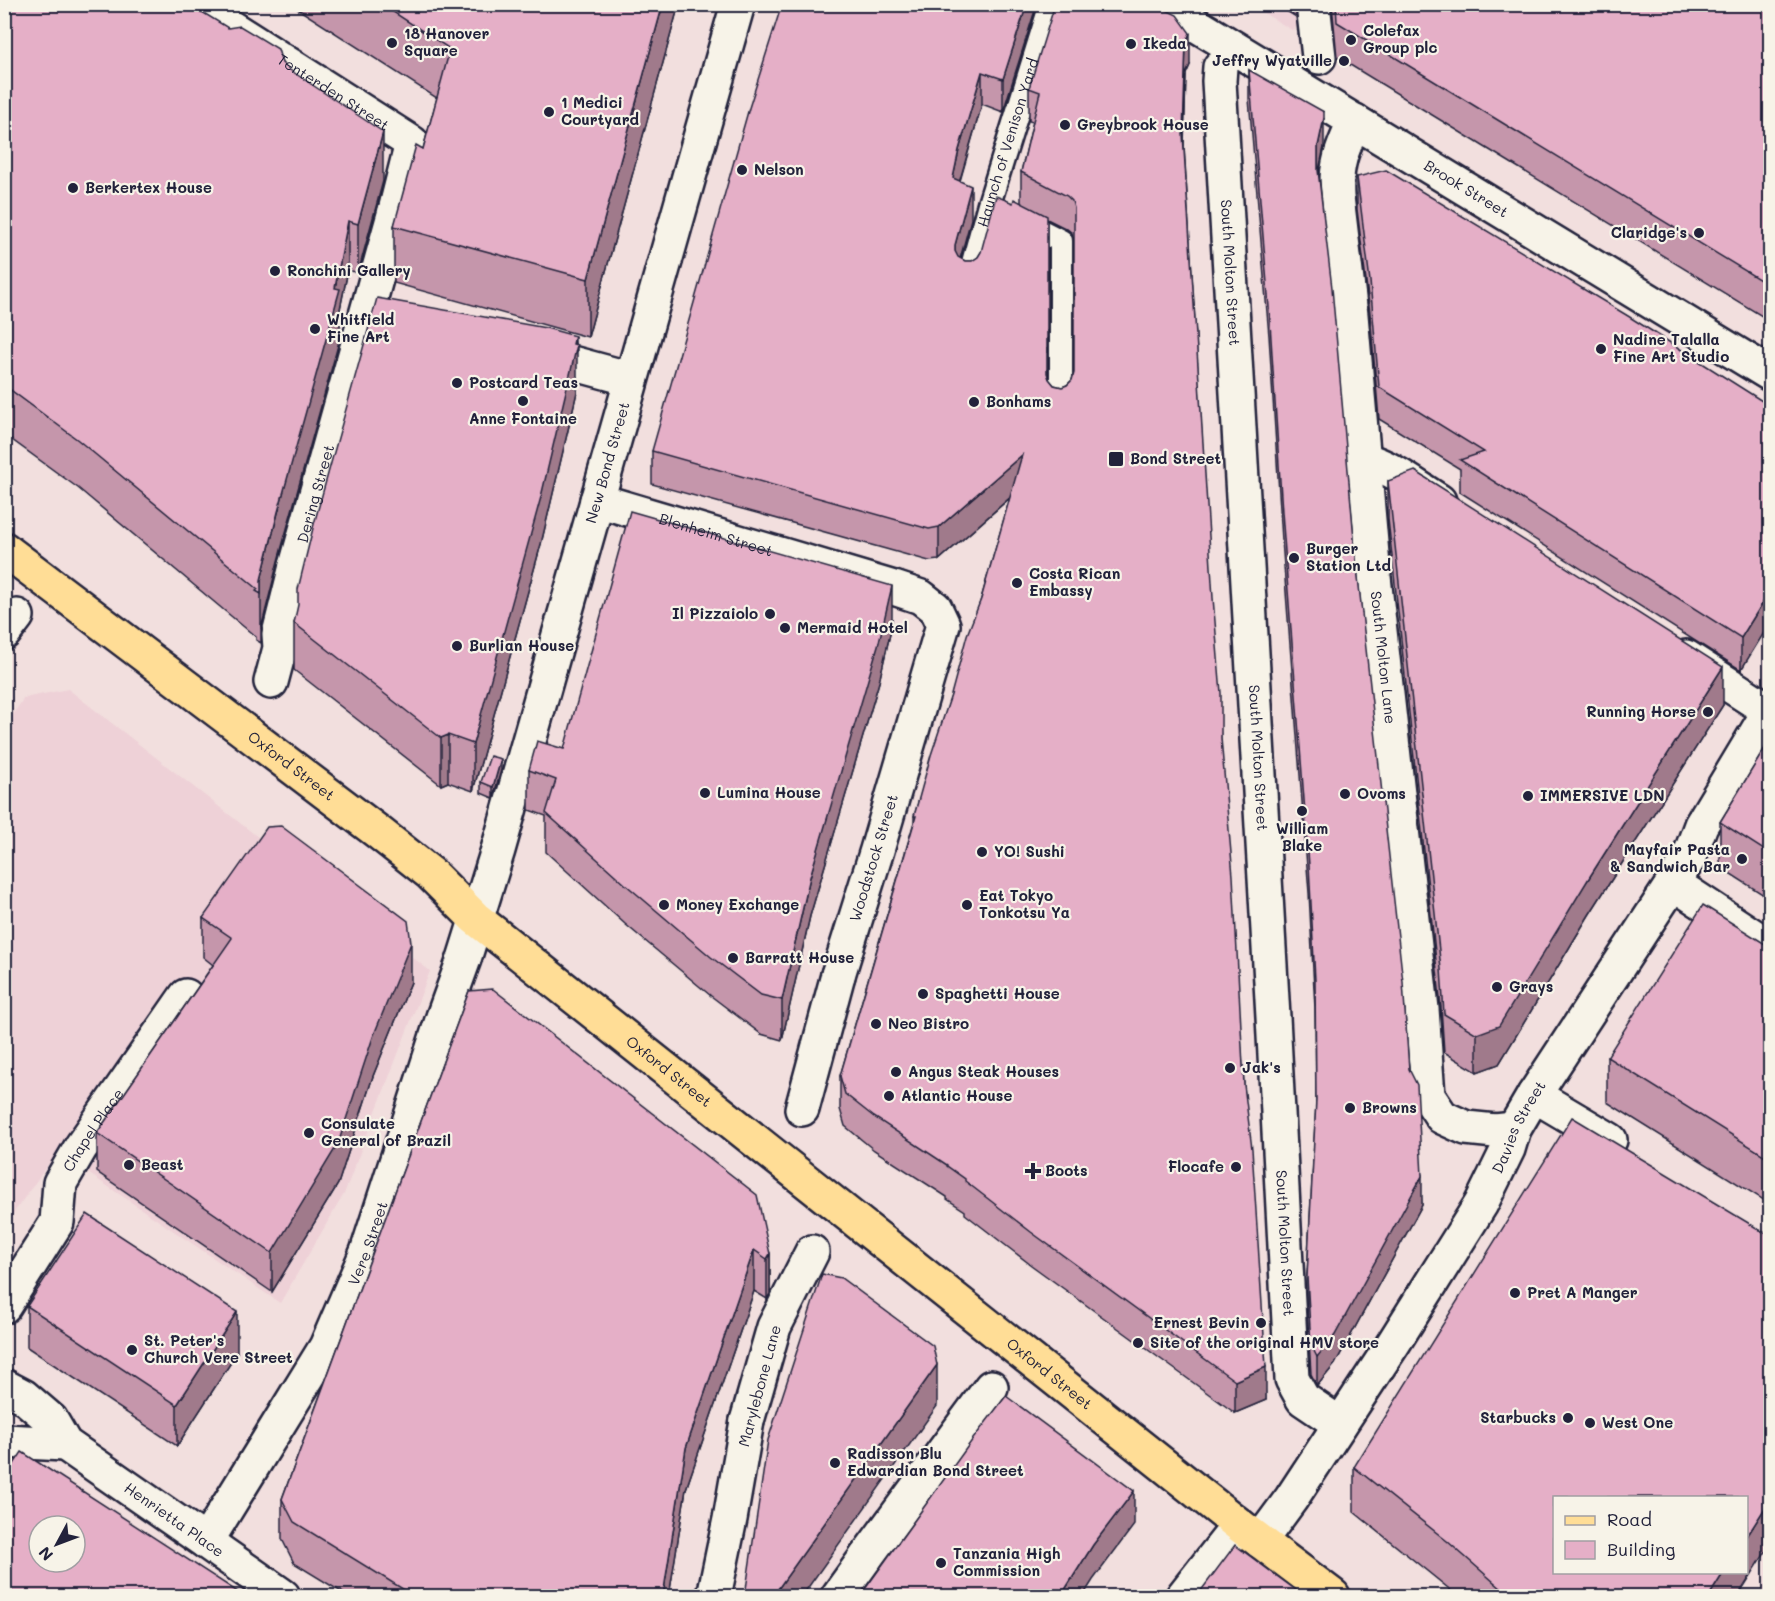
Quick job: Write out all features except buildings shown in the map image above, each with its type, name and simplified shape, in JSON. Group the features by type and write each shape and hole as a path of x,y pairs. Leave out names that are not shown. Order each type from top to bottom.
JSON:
{"main road":[{"name":"Oxford Street","path":"4,549 378,832 430,873 476,918 1250,1533 1333,1596"}],"street":[{"name":"Tenterden Street","path":"194,4 412,143"},
{"name":"New Bond Street","path":"476,918 498,850 738,4"},
{"name":"Brook Street","path":"1162,4 1770,374"},
{"path":"1313,4 1318,57"},
{"name":"South Molton Street","path":"1220,67 1292,1379 1303,1399 1340,1424"},
{"name":"South Molton Lane","path":"1355,121 1342,149 1336,180 1365,460 1374,577 1422,1009 1428,1096 1442,1117 1466,1128 1495,1131 1514,1129"},
{"name":"Dering Street","path":"271,682 280,648 279,634 296,566 381,311 395,211 412,143"},
{"path":"509,346 631,380"},
{"path":"1365,460 1376,463 1465,518"},
{"name":"Blenheim Street","path":"597,500 894,588 921,597 935,608"},
{"name":"Woodstock Street","path":"802,1109 838,975 943,625 935,608"},
{"path":"1657,639 1770,710"},
{"name":"Davies Street","path":"1183,1596 1250,1533 1291,1499 1393,1344 1481,1204 1508,1149 1514,1129 1688,860 1701,825 1770,710"},
{"path":"1673,883 1770,947"},
{"name":"Vere Street","path":"206,1542 331,1336 367,1252 476,918"},
{"name":"Chapel Place","path":"4,1306 57,1221 60,1183 81,1147 186,996"},
{"path":"1534,1095 1638,1157"},
{"name":"Marylebone Lane","path":"714,1596 747,1421 774,1328 812,1252"},
{"name":"Henrietta Place","path":"4,1386 23,1396 51,1420 65,1444 283,1596"},
{"path":"838,1596 991,1387"},
{"path":"4,1441 65,1444"}],"lane":[{"name":"Haunch of Venison Yard","path":"968,281 989,204 1051,4"},
{"path":"989,204 1061,241 1061,406"}],"shaded area":[{"path":"1250,5 1309,5 1310,16 1292,30"},
{"path":"68,689 430,971 344,1194 280,1303 57,1152 5,1225 5,726 24,698"}],"place":[{"name":"Colefax Group plc","path":"1351,40"},
{"name":"18 Hanover Square","path":"392,43"},
{"name":"Ikeda","path":"1131,44"},
{"name":"Jeffry Wyatville","path":"1344,61"},
{"name":"1 Medici Courtyard","path":"549,112"},
{"name":"Greybrook House","path":"1065,125"},
{"name":"Nelson","path":"742,170"},
{"name":"Berkertex House","path":"73,188"},
{"name":"Claridge's","path":"1699,233"},
{"name":"Ronchini Gallery","path":"275,271"},
{"name":"Whitfield Fine Art","path":"315,329"},
{"name":"Nadine Talalla Fine Art Studio","path":"1601,349"},
{"name":"Postcard Teas","path":"457,383"},
{"name":"Anne Fontaine","path":"523,401"},
{"name":"Bonhams","path":"974,402"},
{"name":"Bond Street","path":"1116,459"},
{"name":"Burger Station Ltd","path":"1294,558"},
{"name":"Costa Rican Embassy","path":"1017,583"},
{"name":"Il Pizzaiolo","path":"770,614"},
{"name":"Mermaid Hotel","path":"785,628"},
{"name":"Burlian House","path":"457,646"},
{"name":"Running Horse","path":"1708,712"},
{"name":"Lumina House","path":"705,793"},
{"name":"Ovoms","path":"1345,794"},
{"name":"IMMERSIVE LDN","path":"1528,796"},
{"name":"William Blake","path":"1302,811"},
{"name":"YO! Sushi","path":"982,852"},
{"name":"Mayfair Pasta & Sandwich Bar","path":"1742,859"},
{"name":"Money Exchange","path":"664,905"},
{"name":"Eat Tokyo Tonkotsu Ya","path":"967,905"},
{"name":"Barratt House","path":"733,958"},
{"name":"Grays","path":"1497,987"},
{"name":"Spaghetti House","path":"923,994"},
{"name":"Neo Bistro","path":"876,1024"},
{"name":"Jak's","path":"1230,1068"},
{"name":"Angus Steak Houses","path":"896,1072"},
{"name":"Atlantic House","path":"889,1096"},
{"name":"Browns","path":"1350,1108"},
{"name":"Consulate General of Brazil","path":"309,1133"},
{"name":"Beast","path":"129,1165"},
{"name":"Flocafe","path":"1236,1167"},
{"name":"Boots","path":"1033,1171"},
{"name":"Pret A Manger","path":"1515,1293"},
{"name":"Ernest Bevin","path":"1261,1323"},
{"name":"Site of the original HMV store","path":"1138,1343"},
{"name":"St. Peter's Church Vere Street","path":"132,1350"},
{"name":"Starbucks","path":"1568,1418"},
{"name":"West One","path":"1590,1423"},
{"name":"Radisson Blu Edwardian Bond Street","path":"835,1463"},
{"name":"Tanzania High Commission","path":"941,1563"}]}
